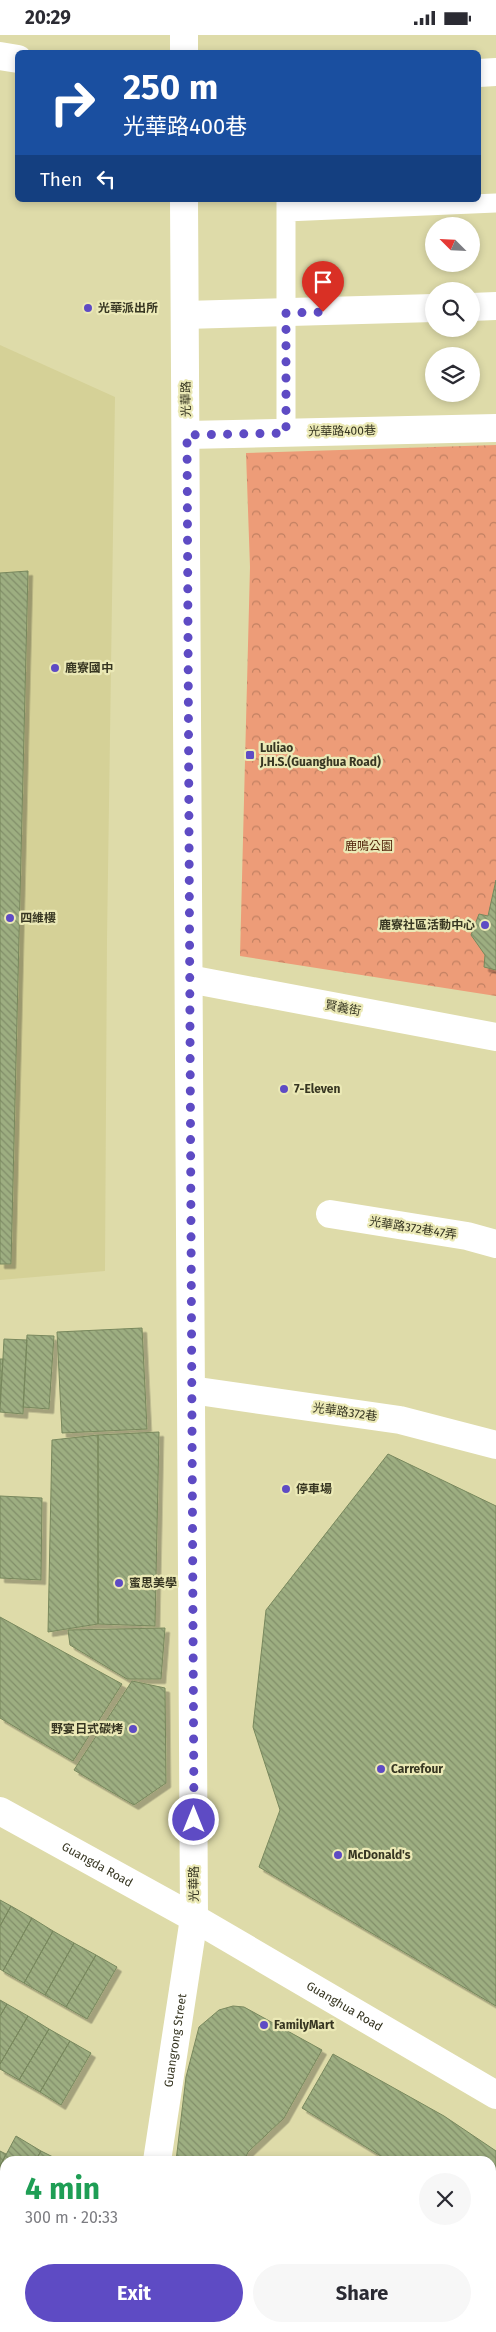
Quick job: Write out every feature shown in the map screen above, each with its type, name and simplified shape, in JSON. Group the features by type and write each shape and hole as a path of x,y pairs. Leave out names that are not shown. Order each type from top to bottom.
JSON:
{"street":[{"path":"184,35 184,50"},
{"path":"0,57 15,59"},
{"path":"481,73 496,72"},
{"name":"光華路","path":"184,202 187,435 194,1918"},
{"path":"480,307 496,306"},
{"path":"185,315 425,308"},
{"name":"光華路400巷","path":"187,435 496,428"},
{"name":"賢義街","path":"189,979 496,1037"},
{"name":"光華路372巷47弄","path":"330,1214 467,1236 496,1244"},
{"name":"光華路372巷","path":"191,1390 400,1420 496,1445"},
{"name":"Guangda Road","path":"0,1811 194,1918"},
{"name":"Guanghua Road","path":"194,1918 496,2095"},
{"name":"Guangrong Street","path":"159,2156 194,1918"}],"lane":[{"path":"286,433 286,206 496,203"}],"shaded area":[{"name":"鹿寮國中","path":"0,345 115,397 107,939 105,1271 0,1280"}],"green space":[{"name":"鹿鳴公園","path":"496,445 496,996 240,956 250,567 246,453"}],"building":[{"name":"四維樓","path":"28,571 11,1264 0,1264 0,573"},
{"name":"鹿寮社區活動中心","path":"496,880 496,970 484,967 485,955 471,935 479,914 488,916"},
{"path":"142,1328 147,1429 62,1433 57,1332"},
{"path":"27,1335 54,1336 49,1409 23,1407"},
{"path":"4,1339 27,1340 23,1414 0,1412"},
{"path":"0,1359 3,1359 0,1401"},
{"path":"159,1432 155,1626 98,1624 98,1435"},
{"path":"98,1435 98,1624 48,1632 52,1440"},
{"name":"Carrefour","path":"388,1454 496,1506 496,2006 259,1867 280,1810 253,1727 266,1610"},
{"path":"0,1496 42,1498 41,1580 0,1578"},
{"path":"0,1617 122,1684 73,1761 0,1718"},
{"path":"165,1628 161,1679 127,1679 70,1645 68,1630"},
{"name":"野宴日式碳烤","path":"132,1681 165,1688 166,1783 134,1805 74,1770"},
{"path":"0,1900 11,1906 0,1926"},
{"path":"11,1906 32,1918 3,1971 0,1969 0,1926"},
{"path":"32,1918 53,1931 24,1983 3,1971"},
{"path":"53,1931 74,1943 45,1995 24,1983"},
{"path":"74,1943 96,1955 66,2007 45,1995"},
{"path":"96,1955 117,1967 87,2019 66,2007"},
{"path":"0,2000 7,2004 0,2016"},
{"path":"7,2004 28,2016 0,2064 0,2016"},
{"path":"233,2006 244,2007 322,2050 284,2118 248,2152 246,2156 177,2156 186,2077 199,2027 219,2010"},
{"path":"28,2016 49,2029 19,2080 0,2069 0,2064"},
{"path":"49,2029 70,2041 40,2092 19,2080"},
{"path":"70,2041 91,2053 61,2105 40,2092"},
{"path":"333,2054 444,2116 496,2151 496,2156 381,2156 302,2108"},
{"path":"16,2136 41,2151 38,2156 5,2156"},
{"path":"0,2151 6,2154 5,2156 0,2156"},
{"path":"41,2151 51,2156 38,2156"}],"place":[{"name":"光華派出所","path":"88,308"},
{"name":"鹿寮國中","path":"55,668"},
{"name":"Luliao J.H.S.(Guanghua Road)","path":"250,755"},
{"name":"四維樓","path":"10,918"},
{"name":"鹿寮社區活動中心","path":"485,925"},
{"name":"7-Eleven","path":"284,1089"},
{"name":"停車場","path":"286,1489"},
{"name":"蜜思美學","path":"119,1583"},
{"name":"野宴日式碳烤","path":"133,1729"},
{"name":"Carrefour","path":"381,1769"},
{"name":"McDonald's","path":"338,1855"},
{"name":"FamilyMart","path":"264,2025"}],"route":[{"path":"194,1820 187,435 286,433 286,313 323,312"}]}
